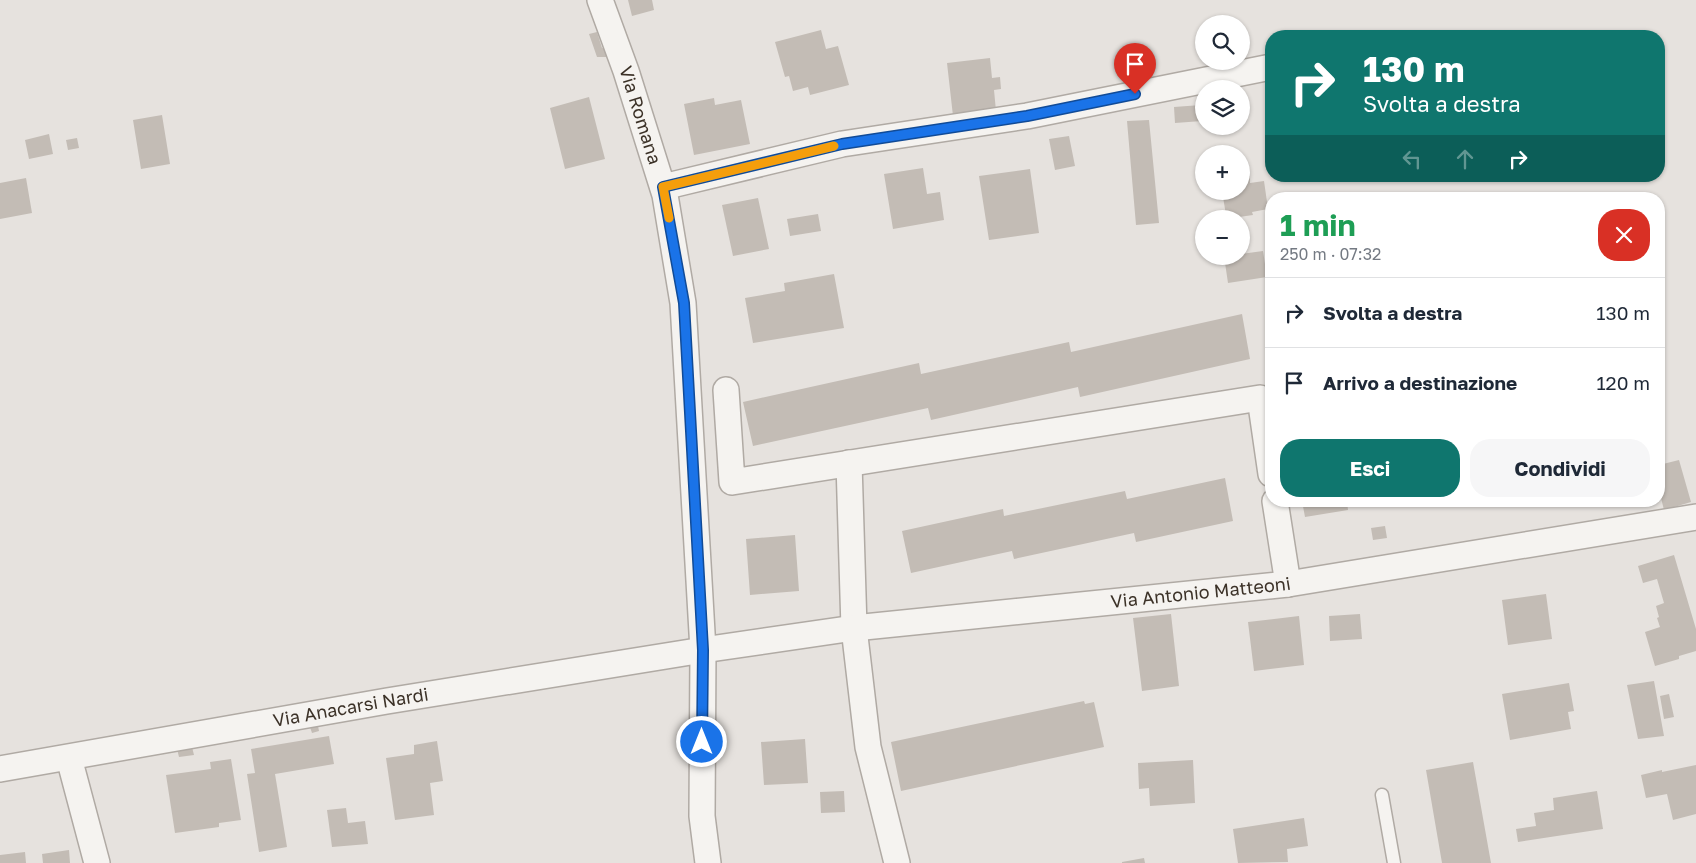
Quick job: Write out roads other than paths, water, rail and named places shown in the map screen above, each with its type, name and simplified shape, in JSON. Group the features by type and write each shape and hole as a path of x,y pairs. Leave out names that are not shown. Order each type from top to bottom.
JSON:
{"street":[{"name":"Via Romana","path":"600,0 626,71 663,187 684,303 703,650 702,816 708,863"},
{"path":"663,187 842,144 1027,116 1265,68"},
{"path":"726,390 732,482 1260,398 1265,433"},
{"path":"850,463 854,628 868,747 897,863"},
{"path":"1277,507 1288,584"},
{"name":"Via Antonio Matteoni","path":"703,650 854,628 1288,584 1696,517"},
{"name":"Via Anacarsi Nardi","path":"0,769 386,701 703,650"},
{"path":"68,758 97,863"}],"lane":[{"path":"1382,795 1394,863"}]}
